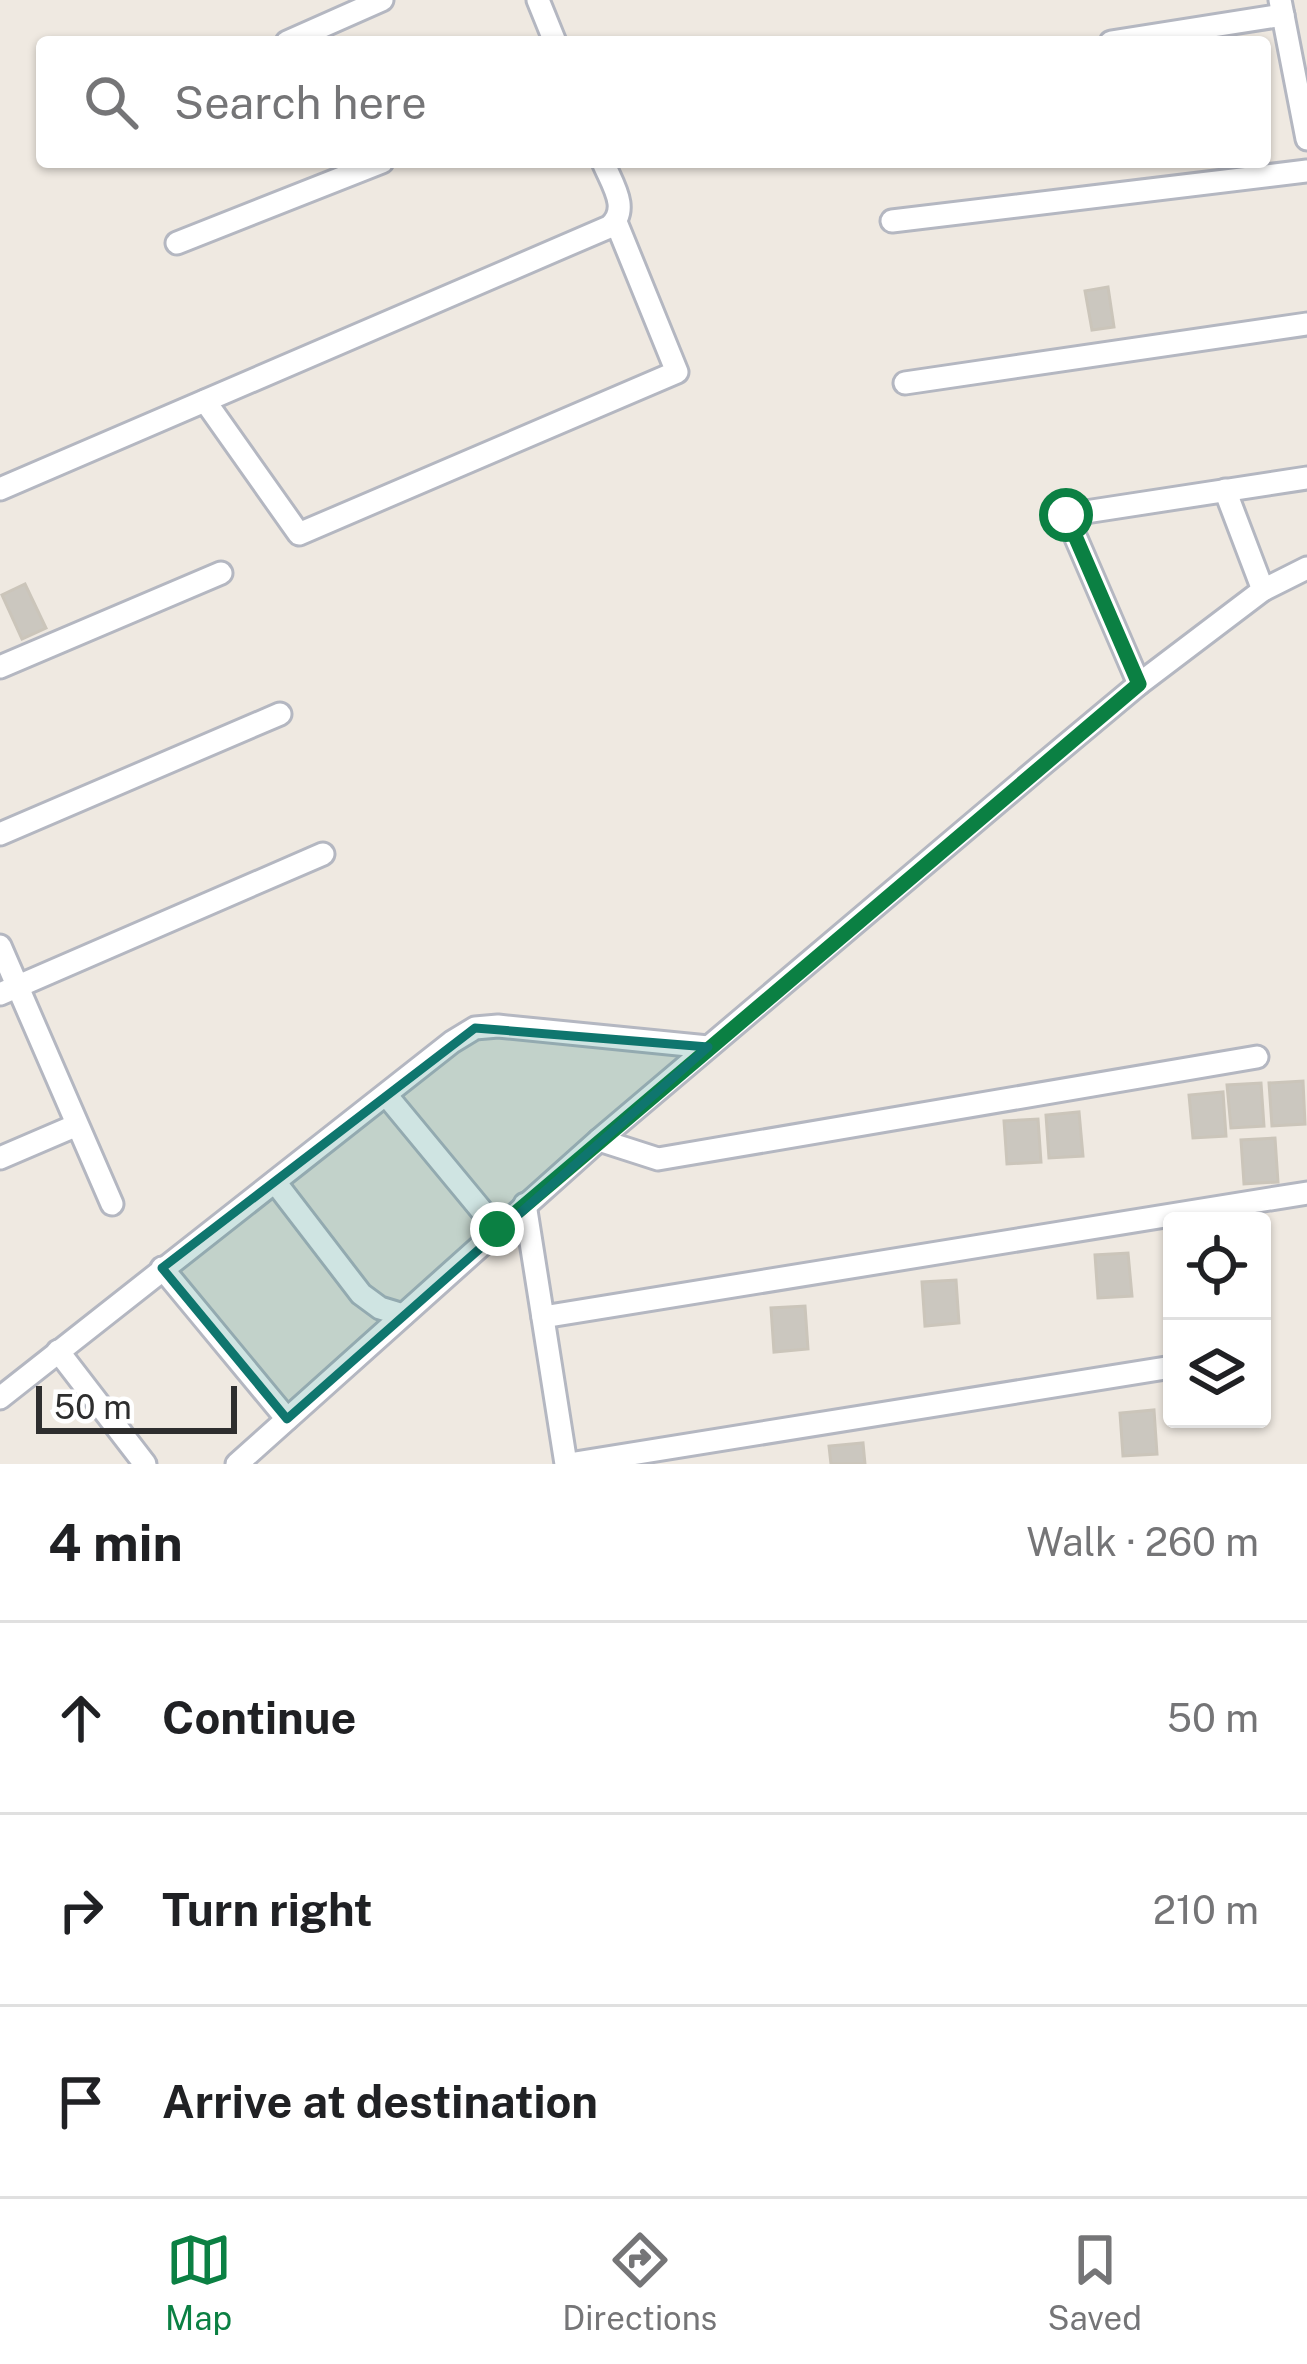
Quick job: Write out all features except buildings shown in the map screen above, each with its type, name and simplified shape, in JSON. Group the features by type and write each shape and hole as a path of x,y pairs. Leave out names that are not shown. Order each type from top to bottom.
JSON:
{"street":[{"path":"301,36 382,0"},
{"path":"538,0 553,36"},
{"path":"1141,36 1282,8 1307,139"},
{"path":"177,243 367,168"},
{"path":"205,401 299,534 677,372 616,222 621,208 605,168"},
{"path":"892,221 1307,170"},
{"path":"0,489 616,222"},
{"path":"905,383 1307,324"},
{"path":"1139,684 1066,515 1307,478"},
{"path":"1225,490 1263,590"},
{"path":"237,1464 599,1139 1139,684 1263,590 1307,568"},
{"path":"0,667 221,573"},
{"path":"0,834 280,714"},
{"path":"9,990 323,854"},
{"path":"0,946 9,990 112,1204"},
{"path":"0,1398 475,1028 498,1026 708,1047"},
{"path":"599,1139 658,1160 1257,1057"},
{"path":"387,1096 497,1229"},
{"path":"0,1158 77,1125"},
{"path":"275,1182 361,1294 380,1308 403,1315"},
{"path":"543,1317 1307,1193"},
{"path":"525,1204 567,1464 1163,1368"},
{"path":"162,1268 287,1419"},
{"path":"58,1351 145,1464"}],"highlighted area":[{"path":"475,1028 708,1047 287,1419 162,1268"}],"route":[{"path":"497,1229 1139,684 1066,515"}]}
